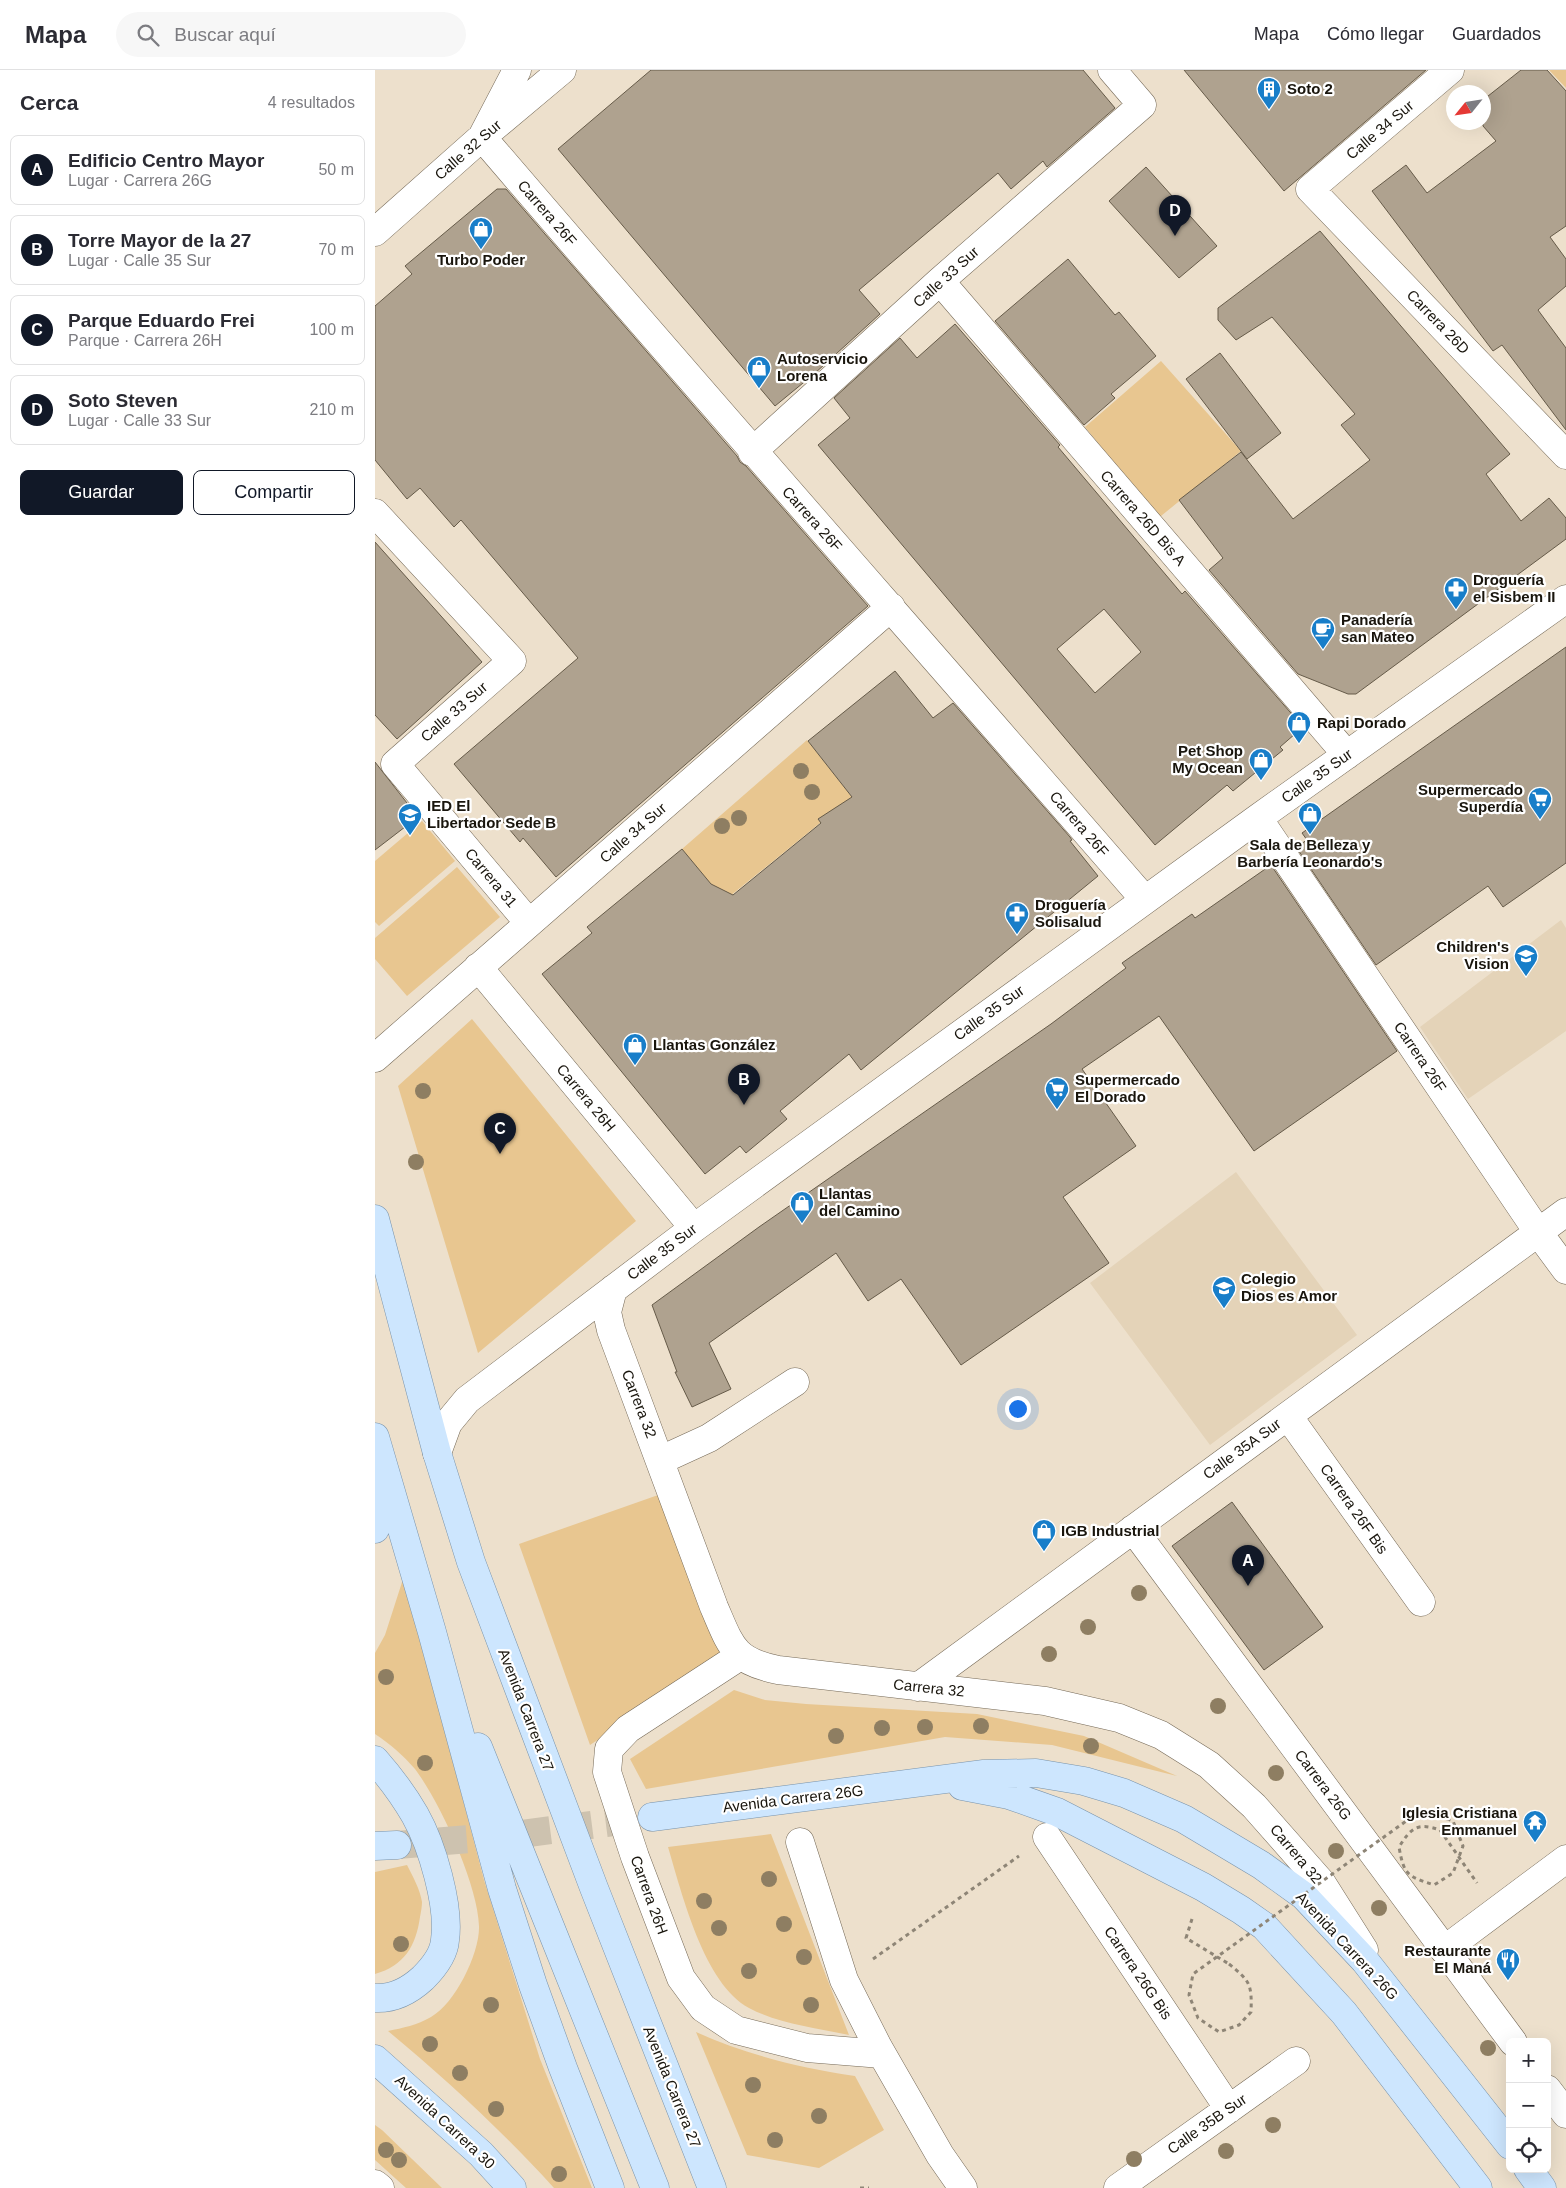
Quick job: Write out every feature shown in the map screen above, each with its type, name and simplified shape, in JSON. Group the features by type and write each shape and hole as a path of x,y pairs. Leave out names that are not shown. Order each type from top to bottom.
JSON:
{"main road":[{"name":"Avenida Carrera 27","path":"375,1219 455,1516 495,1628 594,1888 712,2188"},
{"path":"375,1529 377,1445"},
{"path":"377,1445 432,1632 505,1898 556,2050 610,2188"},
{"path":"432,1632 655,2188"},
{"path":"375,1760 388,1775 416,1816 437,1869 446,1915 445,1942 434,1967 416,1985 398,1995 375,1998"},
{"name":"Avenida Carrera 26G","path":"652,1817 984,1774 1035,1773 1084,1781 1124,1793 1184,1819 1261,1865 1304,1896 1390,1991 1506,2140"},
{"name":"Avenida Carrera 26G","path":"934,1780 1009,1794 1057,1812 1203,1887 1264,1926 1345,2012 1478,2188"},
{"name":"Avenida Carrera 30","path":"375,2058 481,2154 512,2188"},
{"path":"1531,2173 1542,2188"}],"street":[{"path":"482,137 517,70"},
{"name":"Calle 32 Sur","path":"375,232 482,137 563,70"},
{"name":"Calle 33 Sur","path":"752,452 940,281 1142,105 1112,70"},
{"name":"Calle 34 Sur","path":"1310,189 1450,70"},
{"name":"Carrera 26F","path":"482,137 752,452 891,607 1145,900"},
{"name":"Carrera 26D","path":"1310,189 1566,455"},
{"name":"Carrera 26D Bis A","path":"940,281 1347,755"},
{"name":"Calle 33 Sur","path":"375,513 512,660 395,764"},
{"name":"Calle 35 Sur","path":"437,1453 448,1423 467,1400 694,1228 1258,818 1566,599"},
{"name":"Calle 34 Sur","path":"375,1058 891,607"},
{"name":"Carrera 31","path":"395,764 529,922"},
{"name":"Carrera 26F","path":"1258,818 1566,1270"},
{"name":"Carrera 26H","path":"478,967 694,1228"},
{"name":"Calle 35A Sur","path":"918,1687 1566,1212"},
{"name":"Carrera 32","path":"613,1290 607,1312 611,1330 714,1606 727,1636 740,1656 757,1666 778,1670 1045,1701 1101,1713 1161,1735 1209,1765 1254,1806 1321,1882 1390,1991"},
{"path":"661,1460 709,1438 795,1382"},
{"name":"Carrera 26F Bis","path":"1288,1416 1421,1602"},
{"name":"Carrera 26G","path":"1133,1529 1510,2038"},
{"name":"Carrera 26H","path":"740,1656 628,1729 609,1749 607,1772 635,1857 681,1978 703,2008 735,2030 807,2048 882,2054"},
{"name":"Carrera 26G Bis","path":"1047,1837 1229,2109"},
{"path":"800,1842 844,1980 882,2054 940,2155 963,2188"},
{"path":"1445,1950 1566,1859"},
{"name":"Calle 35B Sur","path":"1117,2188 1296,2060"},
{"path":"1551,2094 1566,2114"},
{"path":"375,2184 380,2188"}],"path":[{"path":"1186,1938 1229,1964 1245,1976 1252,1991 1251,2012 1239,2025 1219,2032 1198,2018 1189,1995 1193,1974 1409,1819 1431,1813 1453,1821 1463,1846 1453,1873 1433,1885 1412,1878 1402,1866 1399,1847 1409,1830 1425,1825 1440,1830 1496,1911"},
{"path":"844,1980 1047,1837"},
{"path":"860,2188 869,2188"}],"shaded area":[{"path":"1549,70 1566,70 1566,88"},
{"path":"1161,361 1241,451 1161,516 1162,522 1085,427"},
{"path":"807,740 852,797 724,901 682,849"},
{"path":"422,821 455,861 379,926 375,922 375,861"},
{"path":"457,867 500,917 407,996 375,959 375,938"},
{"name":"Children's Vision","path":"1561,920 1566,928 1566,1031 1468,1099 1420,1027"},
{"path":"472,1019 636,1221 478,1353 398,1086"},
{"name":"Colegio Dios es Amor","path":"1236,1172 1357,1335 1210,1445 1090,1283"},
{"path":"661,1494 725,1655 590,1745 519,1544"},
{"path":"404,1576 484,1880 540,2059 592,2188 554,2188 474,2106 388,2031 426,2020 449,2001 471,1963 479,1926 472,1889 446,1822 415,1769 396,1750 375,1734 375,1653 385,1635"},
{"path":"734,1690 765,1700 977,1714 1084,1736 1177,1776 1052,1745 945,1737 646,1789 630,1759"},
{"path":"771,1834 849,2035 785,2022 749,2008 733,1996 719,1979 707,1959 697,1936 680,1889 668,1847"},
{"path":"407,1865 418,1888 422,1902 418,1927 412,1946 401,1960 394,1966 375,1974 375,1872"},
{"path":"696,2032 774,2060 855,2076 884,2130 819,2168 747,2155"},
{"path":"375,2125 442,2188 406,2188 375,2160"}],"building":[{"path":"651,70 1083,70 1115,108 1047,167 1043,161 1011,189 998,173 859,290 880,314 814,374 775,406 558,149"},
{"name":"Soto 2","path":"1184,70 1426,70 1284,191"},
{"path":"1521,70 1547,70 1566,91 1566,226 1550,237 1566,259 1566,286 1538,310 1566,348 1566,430 1502,345 1493,351 1372,191 1406,165 1427,193 1496,141 1486,130 1491,130 1491,94"},
{"path":"1146,167 1217,246 1179,278 1109,201"},
{"path":"497,189 506,189 737,456 740,462 746,466 868,606 556,877 523,838 520,842 454,764 578,658 461,520 454,527 420,488 407,499 375,460 375,306 412,274 405,266"},
{"path":"1320,231 1510,454 1486,474 1521,521 1549,498 1566,518 1566,539 1356,694 1348,694 1298,674 1209,570 1223,558 1179,500 1241,452 1293,519 1370,460 1341,425 1355,414 1272,317 1236,340 1218,320 1218,308"},
{"path":"1068,259 1115,315 1119,312 1156,356 1111,394 1115,398 1084,425 995,321"},
{"path":"955,324 1060,445 1058,447 1182,594 1185,591 1303,727 1280,747 1283,750 1233,791 1227,785 1155,845 818,445 850,418 834,398 900,338 917,358","holes":["1104,609 1141,652 1095,693 1057,649"]},
{"path":"1220,353 1281,433 1247,459 1186,379"},
{"path":"375,542 482,662 397,739 375,715"},
{"path":"1566,647 1566,863 1503,907 1488,886 1376,965 1296,847 1307,840 1302,833"},
{"path":"895,671 933,718 953,703 1070,837 1072,840 1070,841 1098,876 861,1070 849,1054 780,1111 787,1119 746,1153 740,1146 705,1174 542,974 592,933 587,927 682,849 711,884 733,895 821,823 818,819 852,797 808,741"},
{"path":"375,762 418,817 375,850"},
{"path":"1271,865 1397,1051 1254,1151 1159,1016 1082,1069 1136,1146 1063,1197 1109,1263 961,1365 901,1279 868,1301 836,1253 709,1343 731,1389 692,1407 675,1372 677,1372 652,1305 759,1227 1051,1024 1126,968 1122,963 1192,914 1195,918"},
{"path":"1232,1502 1323,1627 1264,1670 1172,1546"}],"tunnel":[{"path":"397,1845 506,1836 652,1817"}],"place":[{"name":"Soto 2","path":"1269,110"},
{"name":"Soto Steven","path":"1175,236"},
{"name":"Turbo Poder","path":"481,250"},
{"name":"Autoservicio Lorena","path":"759,389"},
{"name":"Droguería el Sisbem II","path":"1456,610"},
{"name":"Panadería san Mateo","path":"1323,650"},
{"name":"Rapi Dorado","path":"1299,744"},
{"name":"Pet Shop My Ocean","path":"1261,781"},
{"name":"Supermercado Superdía","path":"1540,820"},
{"name":"Sala de Belleza y Barbería Leonardo's","path":"1310,835"},
{"name":"IED El Libertador Sede B","path":"410,836"},
{"name":"Droguería Solisalud","path":"1017,935"},
{"name":"Children's Vision","path":"1526,977"},
{"name":"Llantas González","path":"635,1066"},
{"name":"Torre Mayor de la 27","path":"744,1105"},
{"name":"Supermercado El Dorado","path":"1057,1110"},
{"name":"Parque Eduardo Frei","path":"500,1154"},
{"name":"Llantas del Camino","path":"802,1224"},
{"name":"Colegio Dios es Amor","path":"1224,1309"},
{"name":"IGB Industrial","path":"1044,1552"},
{"name":"Edificio Centro Mayor","path":"1248,1586"},
{"name":"Iglesia Cristiana Emmanuel","path":"1535,1843"},
{"name":"Restaurante El Maná","path":"1508,1981"}]}
